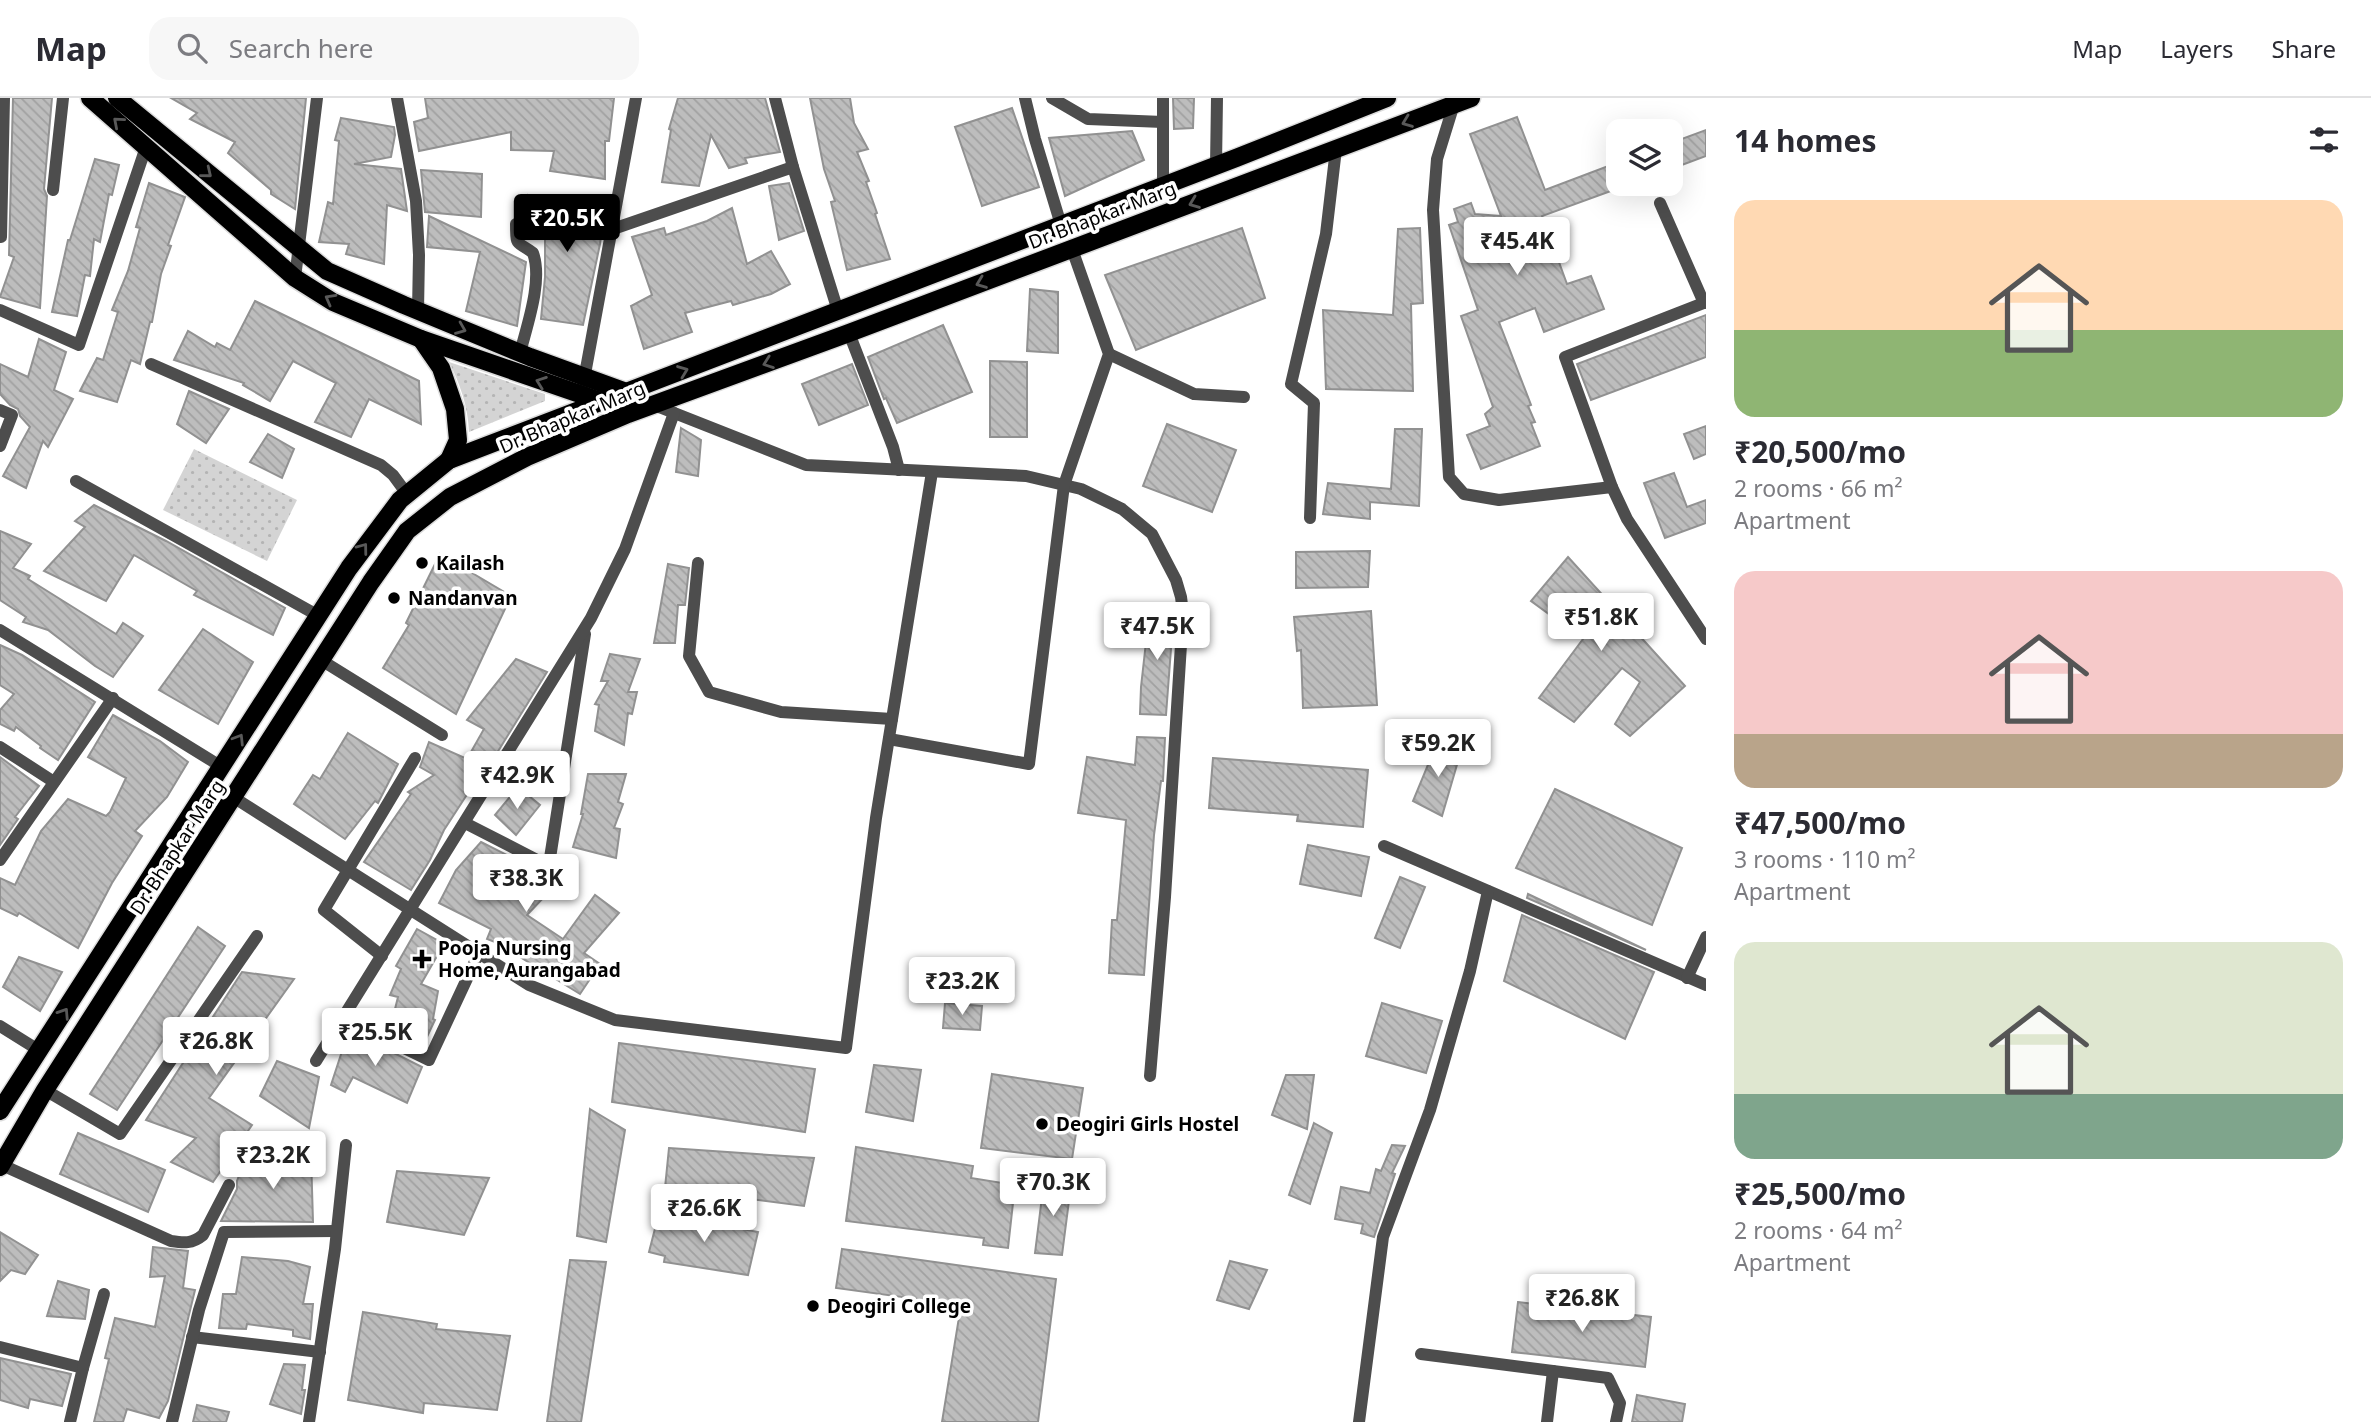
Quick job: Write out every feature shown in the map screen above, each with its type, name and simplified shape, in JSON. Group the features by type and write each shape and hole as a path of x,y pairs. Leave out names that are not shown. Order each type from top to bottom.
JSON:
{"main road":[{"path":"90,98 295,278 333,302 421,339 580,396 602,401 628,414"},
{"path":"117,98 327,271 520,353 654,405"},
{"name":"Dr. Bhapkar Marg","path":"0,1111 349,568 400,500 449,460 1387,98"},
{"name":"Dr. Bhapkar Marg","path":"1,1166 45,1090 371,582 407,531 450,497 527,457 628,414 1462,101"},
{"path":"421,339 441,368 455,409 458,440 449,460"},
{"path":"264,699 287,713"}],"street":[{"path":"1,237 4,98"},
{"path":"53,190 63,98"},
{"path":"295,278 317,98"},
{"path":"397,98 416,201 418,311"},
{"path":"580,396 586,378 636,98"},
{"path":"775,98 793,167 838,311"},
{"path":"1025,98 1060,225"},
{"path":"1052,98 1088,119 1163,122"},
{"path":"1163,98 1163,186"},
{"path":"1216,166 1217,98"},
{"path":"1462,101 1437,159 1433,210 1449,477 1464,494 1499,500 1612,486"},
{"path":"0,310 79,345 146,147"},
{"path":"1310,517 1314,403 1291,384 1326,234 1336,149"},
{"path":"613,229 793,167"},
{"path":"1660,204 1705,302 1565,357 1612,486 1627,519 1706,639"},
{"path":"516,224 516,240 521,247 533,253 536,269 535,286 520,353"},
{"path":"889,739 1029,764 1064,485 1109,354 1072,249"},
{"path":"849,333 893,447 898,470"},
{"path":"1109,354 1194,394 1244,397"},
{"path":"151,364 381,465 393,475 407,494"},
{"path":"654,405 806,465 1026,476 1081,489 1122,509 1152,534 1176,580 1183,613 1165,897 1150,1076"},
{"path":"0,410 12,415 0,446"},
{"path":"316,1061 586,626 625,548 674,413"},
{"path":"233,797 529,985 615,1020 846,1048 876,818 932,471"},
{"path":"76,481 317,615"},
{"path":"698,564 689,656 709,692 781,712 892,719"},
{"path":"465,823 541,862 550,858 586,626"},
{"path":"0,630 222,767"},
{"path":"321,660 442,735"},
{"path":"0,860 113,698"},
{"path":"0,747 54,782"},
{"path":"382,956 324,910 415,758"},
{"path":"1384,846 1706,985"},
{"path":"1359,1422 1383,1237 1430,1110 1470,971 1488,891"},
{"path":"45,1090 120,1134 257,936"},
{"path":"1687,978 1706,937"},
{"path":"343,1017 429,1060 479,953"},
{"path":"0,1026 40,1051"},
{"path":"309,1422 346,1145"},
{"path":"1,1166 171,1241 184,1243 197,1240 203,1235 229,1185"},
{"path":"172,1422 199,1310 224,1233 336,1231"},
{"path":"71,1422 104,1294"},
{"path":"192,1337 320,1352"},
{"path":"0,1347 83,1368"},
{"path":"1421,1354 1608,1378 1620,1403 1616,1422"},
{"path":"1546,1422 1553,1371"}],"shaded area":[{"path":"449,362 545,394 545,401 469,432 463,396"},
{"path":"194,449 297,500 267,561 163,510"}],"building":[{"path":"13,98 52,98 44,189 47,196 40,308 0,297 14,257 9,255"},
{"path":"171,98 306,98 295,209 271,194 271,190 228,153 235,142 190,119 197,113"},
{"path":"425,98 614,98 609,141 605,141 605,179 550,171 554,151 511,150 511,132 419,151 414,122 428,118"},
{"path":"678,98 765,98 780,152 745,158 747,163 729,168 711,135 699,186 662,182 671,130 669,129"},
{"path":"810,98 850,98 854,123 868,149 857,152 869,181 866,182 890,259 847,270 831,202 835,201 824,169"},
{"path":"1173,98 1194,98 1193,128 1174,129"},
{"path":"1012,108 1039,187 982,206 955,127"},
{"path":"1517,117 1545,190 1606,167 1606,193 1542,216 1567,284 1591,276 1604,309 1544,332 1535,308 1499,322 1531,405 1528,406 1535,422 1531,423 1540,446 1481,469 1467,435 1490,426 1485,414 1493,407 1461,316 1478,310 1449,225 1458,222 1454,209 1471,203 1475,214 1501,216 1470,134"},
{"path":"341,118 394,127 391,157 354,164 401,169 407,211 387,205 384,264 346,254 349,244 319,242 328,202 333,204 339,141 335,140"},
{"path":"1706,130 1706,156 1683,165 1683,139"},
{"path":"1132,131 1144,160 1065,196 1049,138"},
{"path":"95,159 119,165 112,195 109,194 100,242 94,239 90,276 85,275 77,316 52,312 68,240"},
{"path":"421,170 482,174 481,217 425,212"},
{"path":"149,183 185,197 168,245 171,246 161,274 152,322 140,364 131,360 117,402 80,391 97,358 103,360 118,312 112,310 128,271 140,228 136,227"},
{"path":"789,183 804,231 779,240 769,186"},
{"path":"528,195 605,206 583,325 541,319 545,235 526,233"},
{"path":"732,208 747,264 771,251 790,284 771,294 733,305 731,301 685,313 692,332 644,349 631,306 652,295 632,237 664,228 666,235 707,221"},
{"path":"429,216 526,262 517,326 466,311 480,252 427,247"},
{"path":"1242,228 1265,298 1136,350 1105,275"},
{"path":"1420,228 1423,303 1411,304 1413,391 1326,389 1323,310 1393,315 1398,229"},
{"path":"1030,289 1058,292 1058,353 1027,351"},
{"path":"255,301 419,381 421,424 369,399 351,437 315,422 336,383 293,361 270,401 243,385 244,383 174,360 188,331 215,347 217,343 230,350"},
{"path":"1706,315 1706,357 1591,400 1577,364"},
{"path":"943,325 972,392 897,423 886,398 884,399 868,357"},
{"path":"39,339 66,352 54,390 73,399 48,447 43,441 26,488 3,476 30,427 20,416 18,409 0,394 0,364 28,377"},
{"path":"990,361 1027,362 1027,437 990,437"},
{"path":"852,364 868,405 819,425 802,384"},
{"path":"189,391 229,409 206,443 177,424"},
{"path":"1167,424 1236,450 1212,512 1143,486"},
{"path":"1706,426 1706,454 1694,459 1684,434"},
{"path":"681,428 701,440 698,476 676,472"},
{"path":"1395,429 1422,429 1419,506 1370,502 1370,519 1323,514 1328,483 1391,489"},
{"path":"268,434 294,449 282,478 250,462"},
{"path":"1674,473 1687,507 1706,500 1706,523 1665,538 1644,483"},
{"path":"94,505 166,541 285,608 273,635 194,595 197,591 134,555 106,601 44,571 85,527 75,521"},
{"path":"0,531 31,544 13,568 30,576 28,579 116,634 123,623 143,636 113,677 48,630 23,622 26,617 0,600"},
{"path":"1370,551 1368,587 1296,588 1296,552"},
{"path":"440,554 511,596 456,714 383,668 409,625 406,623"},
{"path":"1568,557 1685,686 1630,736 1615,724 1640,682 1622,668 1574,722 1539,698 1583,639 1531,601"},
{"path":"668,564 689,568 685,605 678,605 675,643 654,643"},
{"path":"1150,606 1174,609 1166,715 1140,714"},
{"path":"1371,611 1377,705 1303,708 1301,650 1297,651 1294,617"},
{"path":"203,629 253,662 218,724 159,690"},
{"path":"0,645 22,655 95,702 58,760 16,727 14,731 0,724 0,710 14,694 0,685"},
{"path":"610,654 640,659 628,692 637,692 632,714 628,713 624,745 595,731 599,705 595,704 608,681 601,681"},
{"path":"516,659 547,672 479,782 470,794 468,793 444,830 430,860 411,890 364,862 411,794 408,792 434,775 420,767 429,742 467,759 484,729 467,720"},
{"path":"113,715 160,741 188,762 167,797 135,831 142,836 112,883 78,948 19,913 17,916 0,908 0,878 15,885 41,831 68,799 106,816 110,812 126,778 88,757"},
{"path":"348,733 398,764 378,803 375,801 345,839 294,804 313,775 320,779"},
{"path":"1137,737 1165,738 1163,781 1154,835 1144,975 1109,973 1112,920 1117,920 1126,820 1078,813 1087,757 1135,765"},
{"path":"1437,743 1461,751 1442,816 1413,801"},
{"path":"0,757 39,786 15,817 18,819 0,845"},
{"path":"1213,758 1368,770 1363,827 1297,821 1298,815 1209,808"},
{"path":"588,774 626,774 618,802 623,804 614,828 620,829 616,858 573,847 583,814"},
{"path":"518,787 540,805 516,835 495,815"},
{"path":"1555,789 1682,848 1652,925 1516,868"},
{"path":"481,842 537,870 563,877 527,915 563,939 595,895 619,913 584,953 600,964 580,994 520,957 523,953 487,939 491,929 439,903 456,870"},
{"path":"1308,845 1369,857 1361,896 1300,884"},
{"path":"1400,877 1425,887 1400,948 1375,938"},
{"path":"1528,894 1646,950 1527,898"},
{"path":"1522,915 1654,972 1625,1039 1504,981"},
{"path":"198,927 225,946 117,1110 90,1094"},
{"path":"417,929 444,944 421,984 438,991 435,1020 425,1041 392,1021 398,997 390,995 401,969 396,966"},
{"path":"19,957 62,972 40,1011 3,987"},
{"path":"242,972 294,979 209,1098 252,1125 213,1182 171,1162 196,1138 146,1120"},
{"path":"945,1003 982,1006 980,1030 943,1028"},
{"path":"1382,1003 1442,1021 1426,1073 1366,1056"},
{"path":"348,1033 360,1036 422,1067 407,1103 353,1077 345,1092 331,1085"},
{"path":"619,1043 815,1069 805,1132 612,1102"},
{"path":"277,1061 319,1077 309,1128 260,1096"},
{"path":"874,1065 921,1070 913,1121 866,1112"},
{"path":"992,1074 1083,1088 1072,1159 981,1148"},
{"path":"1286,1075 1314,1075 1307,1129 1272,1115"},
{"path":"590,1109 625,1130 606,1242 577,1236"},
{"path":"1314,1123 1332,1133 1310,1204 1289,1195"},
{"path":"78,1133 165,1170 148,1212 60,1174"},
{"path":"1392,1145 1405,1146 1392,1173 1395,1174 1374,1237 1361,1233 1363,1224 1335,1219 1341,1187 1370,1193 1376,1169 1381,1171"},
{"path":"856,1147 973,1166 971,1178 1015,1185 1008,1248 983,1245 984,1238 846,1221"},
{"path":"669,1148 814,1158 804,1206 665,1188"},
{"path":"311,1155 313,1222 221,1221 237,1189 237,1181 245,1160"},
{"path":"397,1171 489,1178 464,1235 387,1222"},
{"path":"1044,1181 1071,1185 1062,1255 1035,1253"},
{"path":"659,1213 758,1232 748,1275 664,1262 665,1256 649,1252"},
{"path":"0,1232 38,1255 25,1274 11,1270 0,1281"},
{"path":"153,1247 188,1251 183,1288 195,1290 168,1401 159,1418 127,1409 123,1422 94,1422 109,1359 105,1358 115,1318 155,1327 165,1276 150,1277"},
{"path":"842,1249 1056,1279 1038,1422 942,1422 961,1305 836,1288"},
{"path":"242,1257 288,1261 310,1267 303,1304 313,1304 310,1339 293,1336 293,1330 247,1324 246,1329 219,1328 223,1294 236,1294"},
{"path":"570,1260 606,1262 581,1422 547,1422"},
{"path":"1230,1261 1267,1270 1249,1309 1217,1300"},
{"path":"58,1281 89,1290 85,1319 47,1316"},
{"path":"1518,1302 1651,1317 1645,1367 1512,1352"},
{"path":"363,1312 437,1324 436,1329 510,1336 497,1410 424,1403 423,1413 348,1400"},
{"path":"0,1358 71,1374 62,1406 30,1399 28,1408 0,1400"},
{"path":"284,1364 305,1365 301,1414 270,1404"},
{"path":"1637,1395 1685,1404 1682,1422 1632,1422"},
{"path":"197,1405 229,1412 226,1422 193,1422"}],"place":[{"name":"Kailash","path":"422,563"},
{"name":"Nandanvan","path":"394,598"},
{"name":"Pooja Nursing Home, Aurangabad","path":"422,959"},
{"name":"Deogiri Girls Hostel","path":"1042,1124"},
{"name":"Deogiri College","path":"813,1306"}]}
